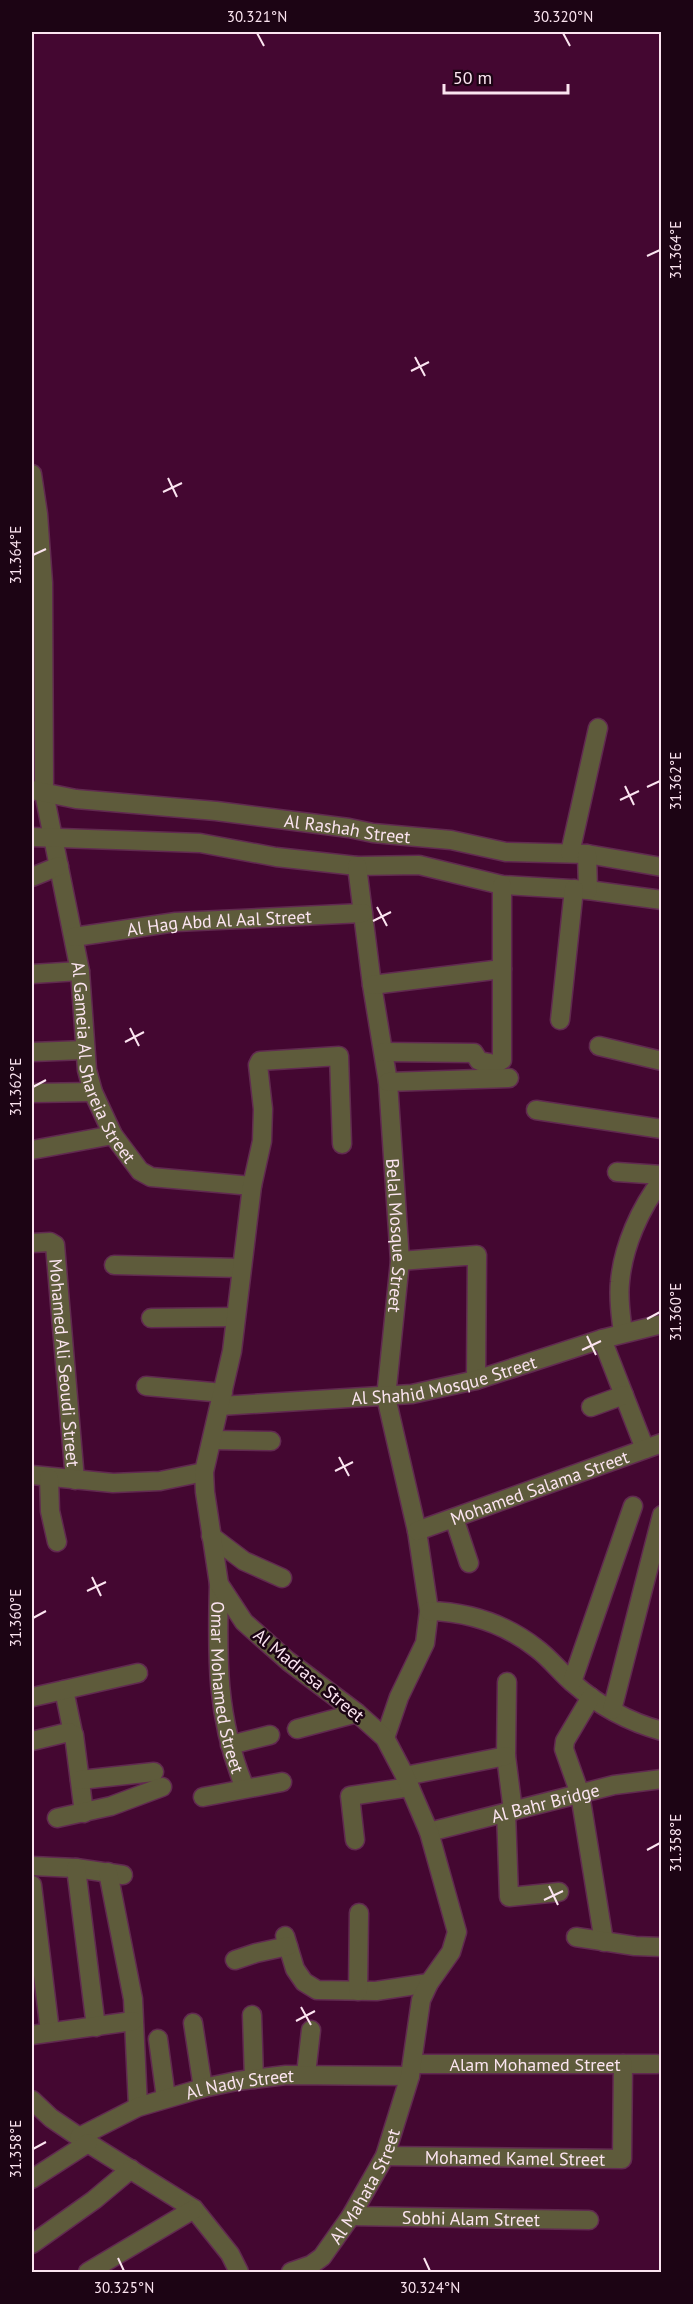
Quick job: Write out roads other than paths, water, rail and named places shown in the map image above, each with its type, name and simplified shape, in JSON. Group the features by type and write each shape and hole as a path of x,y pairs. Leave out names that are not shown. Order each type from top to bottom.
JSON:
{"street":[{"name":"Al Gameia Al Shareia Street","path":"32,474 38,514 43,583 41,795 52,834 74,936 80,971 85,1050 93,1092 113,1135 140,1171 152,1177 252,1186"},
{"path":"560,1020 583,887 581,856 598,728"},
{"name":"Al Rashah Street","path":"41,795 216,811 390,835 451,840 506,852 581,856 662,867"},
{"name":"Al Rashah Street","path":"32,837 52,834 200,843 276,857 357,866 419,865 502,885 583,887 662,900"},
{"path":"32,877 59,866"},
{"name":"Belal Mosque Street","path":"357,866 372,984 388,1082 400,1261 386,1397 417,1531 429,1611 425,1643 399,1697 385,1738"},
{"path":"384,1052 474,1053 479,1061 495,1064 503,1058 502,885"},
{"name":"Al Hag Abd Al Aal Street","path":"74,936 176,922 363,913"},
{"path":"372,984 502,969"},
{"path":"32,974 80,971"},
{"path":"599,1046 662,1061"},
{"path":"32,1052 85,1050"},
{"name":"Al Madrasa Street","path":"342,1144 339,1056 262,1060 258,1065 263,1109 262,1141 252,1186 232,1351 204,1472 219,1584 244,1622 288,1661 357,1713 385,1738 408,1781 429,1832 457,1932 451,1952 429,1983 418,2010 412,2070"},
{"path":"388,1082 509,1078"},
{"path":"32,1093 93,1092"},
{"path":"536,1110 662,1129"},
{"path":"32,1150 113,1135"},
{"path":"616,1172 662,1177 642,1212 624,1259 619,1308 623,1333"},
{"name":"Mohamed Ali Seoudi Street","path":"32,1243 53,1242 56,1245 75,1480"},
{"path":"400,1261 477,1255 476,1380"},
{"path":"114,1265 241,1268"},
{"path":"151,1318 235,1317"},
{"name":"Al Shahid Mosque Street","path":"146,1386 222,1400 386,1397 412,1394 476,1380 602,1339 662,1324"},
{"path":"602,1339 624,1395 653,1446"},
{"path":"591,1407 624,1395"},
{"path":"213,1440 272,1441"},
{"name":"Mohamed Salama Street","path":"417,1531 653,1446"},
{"path":"57,1542 40,1477 113,1483 160,1481 204,1472"},
{"path":"572,1682 633,1506"},
{"path":"612,1710 662,1515"},
{"path":"454,1518 469,1563"},
{"path":"211,1536 244,1561 282,1578"},
{"name":"Omar Mohamed Street","path":"219,1584 218,1675 222,1710 230,1745 245,1788"},
{"path":"429,1611 463,1614 496,1624 536,1647 591,1697 612,1710 662,1731"},
{"path":"33,1697 138,1673"},
{"path":"507,1682 509,1897 559,1892"},
{"path":"64,1690 73,1733 84,1814"},
{"path":"591,1697 564,1745 580,1794 604,1942"},
{"path":"297,1729 357,1713"},
{"path":"32,1741 73,1733"},
{"path":"230,1745 270,1735"},
{"path":"355,1840 350,1796 506,1756"},
{"path":"57,1818 84,1814 137,1798 158,1779 80,1780"},
{"name":"Al Bahr Bridge","path":"429,1832 614,1785 662,1779"},
{"path":"203,1797 282,1782"},
{"path":"32,1866 116,1873 133,1999 138,2107"},
{"path":"76,1868 96,2026"},
{"path":"32,1885 50,2032"},
{"path":"358,1991 359,1913"},
{"path":"576,1937 662,1947"},
{"path":"235,1960 286,1941 295,1969 304,1982 317,1990 393,1990 429,1983"},
{"path":"252,2014 254,2079"},
{"path":"32,2035 133,2021"},
{"path":"193,2023 203,2088"},
{"path":"306,2074 311,2030"},
{"path":"158,2039 166,2098"},
{"name":"Mohamed Kamel Street","path":"386,2156 622,2159 623,2064"},
{"name":"Alam Mohamed Street","path":"412,2070 657,2064"},
{"name":"Al Nady Street","path":"32,2179 84,2140 138,2107 166,2098 203,2088 254,2079 306,2074 412,2070"},
{"name":"Al Mahata Street","path":"297,2272 322,2257 351,2216 386,2156 412,2070"},
{"path":"32,2102 84,2140 194,2209 230,2254 239,2272"},
{"path":"32,2244 94,2200 131,2169"},
{"path":"88,2272 194,2209"},
{"name":"Sobhi Alam Street","path":"351,2216 589,2220"}]}
